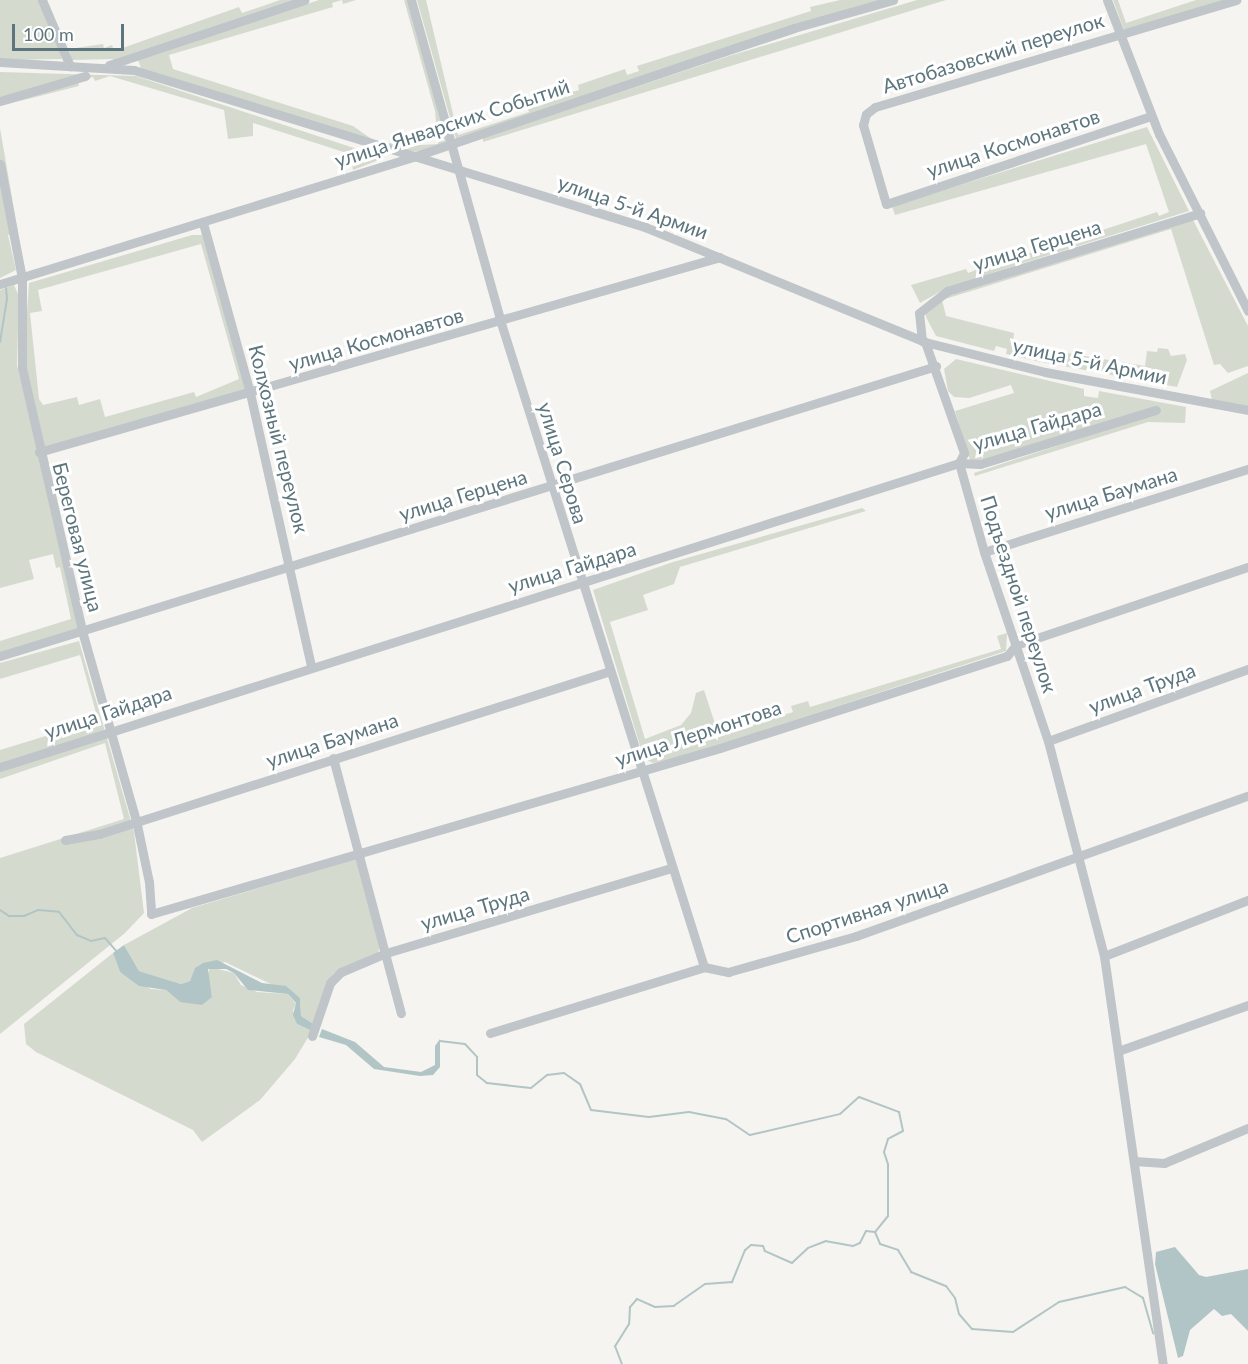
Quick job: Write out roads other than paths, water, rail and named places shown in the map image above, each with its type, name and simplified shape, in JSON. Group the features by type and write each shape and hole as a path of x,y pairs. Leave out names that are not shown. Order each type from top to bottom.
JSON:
{"street":[{"path":"42,0 70,66"},
{"path":"106,66 304,0"},
{"name":"улица Серова","path":"411,0 501,323 704,967"},
{"name":"улица Январских Событий","path":"0,284 413,157 719,52 893,0"},
{"path":"1107,0 1151,116 1248,311"},
{"name":"Автобазовский переулок","path":"886,204 862,125 866,114 875,107 1237,0"},
{"name":"улица 5-й Армии","path":"0,62 106,66 134,70 413,157 580,205 721,257 923,342 1046,372 1248,410"},
{"path":"0,101 85,76"},
{"name":"улица Космонавтов","path":"886,204 1151,116"},
{"name":"Береговая улица","path":"0,164 22,278 22,368 39,452 82,631 136,820 149,882 151,914"},
{"name":"улица Герцена","path":"923,342 918,313 947,291 1200,213"},
{"name":"Колхозный переулок","path":"202,223 250,393 292,568 311,666"},
{"name":"улица Космонавтов","path":"39,452 501,323 721,257"},
{"name":"Подъездной переулок","path":"923,342 936,366 964,453 959,463 984,552 1048,741 1081,858 1104,956 1163,1364"},
{"name":"улица Герцена","path":"0,656 292,568 936,366"},
{"name":"улица Гайдара","path":"0,767 109,730 959,463 980,464 1156,410"},
{"name":"улица Баумана","path":"984,552 1248,469"},
{"name":"улица Лермонтова","path":"151,914 359,851 643,770 1007,656 1016,645 1248,567"},
{"name":"улица Труда","path":"1048,741 1248,669"},
{"name":"улица Баумана","path":"65,840 136,820 610,671"},
{"path":"333,758 401,1013"},
{"name":"Спортивная улица","path":"490,1033 704,967 728,972 856,936 1081,858 1248,796"},
{"name":"улица Труда","path":"312,1036 330,983 340,972 386,953 672,868"},
{"path":"1104,956 1248,900"},
{"path":"1118,1051 1248,1005"},
{"path":"1134,1161 1164,1163 1248,1128"}],"waterway":[{"path":"0,342 7,299 6,288"},
{"path":"0,910 9,916 24,916 38,910 59,912 77,935 91,941 105,938 117,952"},
{"path":"440,1041 465,1044 477,1057 477,1075 487,1083 531,1088 547,1075 564,1073 580,1084 591,1110 649,1117 689,1112 726,1119 750,1135 840,1114 859,1097 899,1112 903,1131 888,1139 884,1152 888,1164 888,1216 875,1232 866,1231 860,1243 853,1246 826,1241 808,1248 792,1263 765,1251 763,1246 751,1245 745,1250 732,1282 705,1284 674,1306 655,1307 637,1299 630,1307 629,1324 615,1346 622,1364"},
{"path":"875,1232 880,1244 898,1250 911,1272 946,1286 955,1298 959,1314 972,1329 1013,1332 1059,1302 1125,1287 1143,1298 1153,1334"}]}
